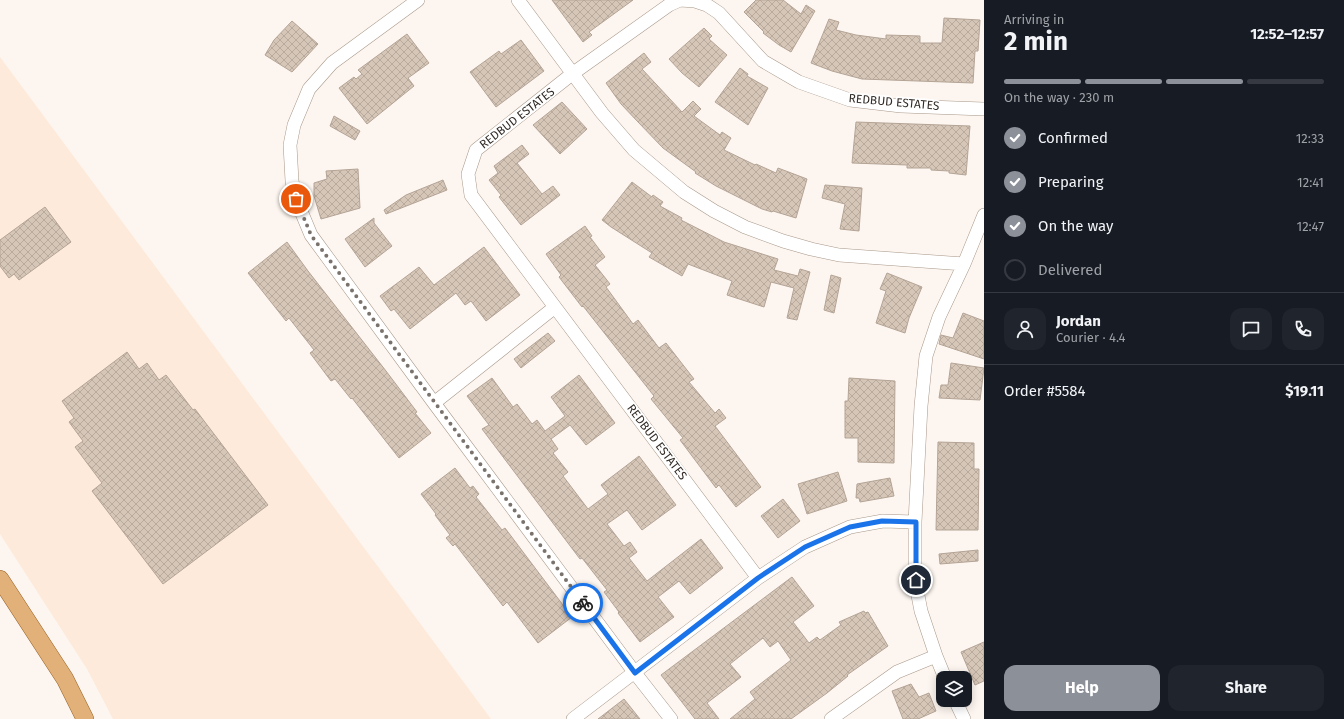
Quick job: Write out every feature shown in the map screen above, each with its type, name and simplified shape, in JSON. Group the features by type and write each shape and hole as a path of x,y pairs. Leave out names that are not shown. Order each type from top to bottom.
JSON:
{"main road":[{"path":"0,579 65,679 85,719"}],"street":[{"path":"418,0 332,63 309,89 294,125 290,145 292,182 296,199 311,235 434,404 671,719"},
{"path":"518,0 602,113 634,150 684,192 714,211 745,227 783,241 840,255 964,264"},
{"name":"REDBUD ESTATES","path":"758,578 471,195 468,174 476,150 572,74 669,5 680,0 695,1 707,5 718,13 763,61 799,82 850,100 901,106 984,109"},
{"path":"943,671 936,656 921,611 916,580 916,522 921,406 926,356 939,318 964,264 984,215"},
{"path":"434,404 555,307"},
{"path":"573,719 758,578 805,547 850,527 882,521 916,522"},
{"path":"831,719 897,672 936,656"},
{"path":"958,707 964,719"}],"shaded area":[{"path":"0,57 491,719 113,719 87,669 0,534"}],"building":[{"path":"552,0 633,0 589,32 592,35 583,42"},
{"path":"756,0 783,0 801,14 806,5 815,11 791,52 763,33 764,32 744,12"},
{"path":"944,18 980,20 978,51 975,51 973,83 862,79 832,71 811,63 829,19 839,22 836,30 856,35 886,39 886,35 920,36 920,43 942,43"},
{"path":"292,21 318,44 292,72 265,55 274,40"},
{"path":"704,28 712,36 709,39 727,55 699,87 682,73 669,59"},
{"path":"407,34 429,63 408,78 414,86 367,124 339,88 354,77 356,79 362,74 358,70"},
{"path":"521,40 544,71 496,107 470,72 499,51 501,54"},
{"path":"644,53 651,62 642,69 682,112 693,101 701,109 694,116 720,135 722,132 731,138 724,150 776,173 778,168 807,179 796,218 762,209 716,186 695,173 696,172 663,148 621,104 606,83"},
{"path":"740,68 748,74 747,76 768,88 748,125 715,102"},
{"path":"562,102 587,129 560,154 533,125"},
{"path":"334,116 360,131 355,140 330,126"},
{"path":"856,122 970,126 966,175 949,173 949,171 931,170 931,168 907,168 907,165 852,163"},
{"path":"522,145 529,154 517,163 542,194 553,186 560,195 521,225 499,197 501,195 489,180 498,173 494,166"},
{"path":"358,169 360,208 321,219 314,196 314,183 327,179 326,171"},
{"path":"443,180 447,190 386,214 384,210 406,195"},
{"path":"632,182 652,197 653,195 663,202 660,206 682,218 681,220 724,242 778,259 774,270 798,276 800,269 810,272 797,320 787,318 794,288 771,282 764,307 727,295 732,281 688,264 682,276 649,257 652,253 602,220"},
{"path":"825,185 862,188 859,231 840,229 845,204 822,198"},
{"path":"45,207 71,242 19,280 14,274 9,278 0,266 0,240"},
{"path":"374,218 374,223 392,246 365,267 345,239"},
{"path":"585,226 592,236 590,237 605,257 595,265 610,284 606,287 633,324 638,320 659,348 666,343 694,379 689,382 715,413 719,409 726,418 715,426 761,487 736,507 719,485 716,488 680,440 683,438 651,399 654,396 559,277 561,275 546,254"},
{"path":"287,242 417,412 415,413 431,433 399,458 352,398 351,399 335,379 331,381 310,353 314,350 289,318 286,321 248,273"},
{"path":"484,247 520,295 486,321 471,301 465,305 456,293 410,329 394,309 391,311 380,296 419,267 434,285"},
{"path":"887,273 922,287 909,318 905,333 876,323 886,291 880,289"},
{"path":"831,275 841,278 834,313 824,310"},
{"path":"963,313 984,321 984,359 939,344 941,335 953,338"},
{"path":"548,333 555,341 521,368 514,359"},
{"path":"127,352 139,369 147,363 159,380 166,375 193,410 195,409 268,505 163,584 92,491 102,483 75,447 83,441 69,422 74,418 62,401"},
{"path":"951,363 984,368 980,400 939,398 941,385 948,385"},
{"path":"579,375 615,423 586,445 570,425 551,439 558,449 553,453 568,472 563,476 588,509 608,494 601,485 639,456 676,505 642,530 627,510 607,524 624,546 630,542 637,552 629,558 647,581 701,539 723,568 690,594 679,581 658,597 674,617 640,642 604,592 607,590 582,558 580,559 482,429 489,425 467,396 492,378 513,407 517,404 532,424 537,420 545,431 565,416 551,397"},
{"path":"849,378 895,381 894,463 858,462 858,438 845,438 845,401 848,401"},
{"path":"938,442 974,443 974,469 979,469 978,530 936,530"},
{"path":"455,468 470,488 473,486 479,494 476,497 502,530 505,528 572,617 538,643 507,602 503,606 455,544 453,546 446,538 450,535 421,494"},
{"path":"838,472 847,501 807,514 798,484"},
{"path":"890,478 894,496 860,502 859,498 856,498 857,484"},
{"path":"783,499 800,521 778,538 761,516"},
{"path":"978,550 978,561 940,564 939,554"},
{"path":"792,577 814,606 793,622 809,643 817,637 820,640 841,625 839,622 864,611 865,613 868,612 888,646 847,675 848,676 827,693 791,719 730,719 755,699 750,692 791,660 778,641 770,647 763,638 730,664 741,677 707,703 719,719 695,719 661,675"},
{"path":"984,642 984,681 975,685 972,678 972,671 969,671 961,652"},
{"path":"911,684 919,697 929,693 936,711 918,719 903,719 892,691"},
{"path":"624,699 640,719 598,719"}],"way so far":[{"path":"296,199 311,235 434,404 583,603"}],"route":[{"path":"583,603 635,673 758,578 805,547 850,527 882,521 916,522 916,580"}]}
